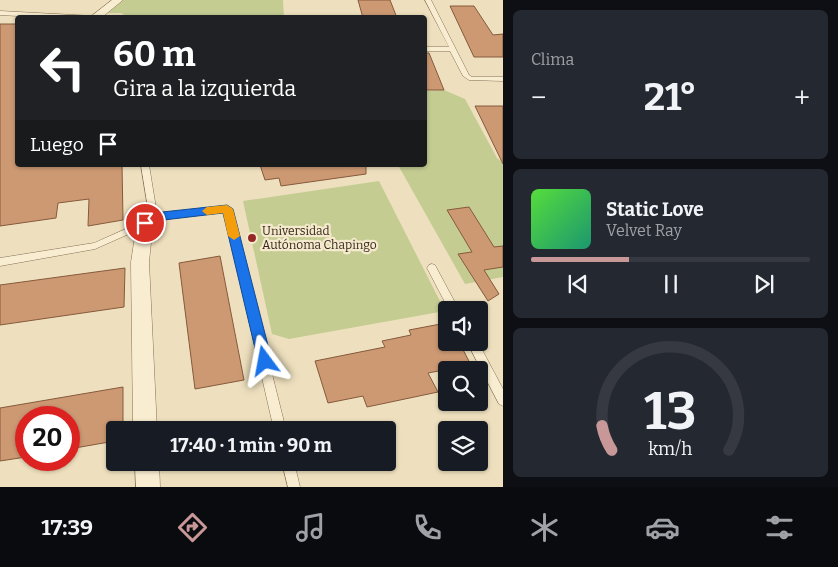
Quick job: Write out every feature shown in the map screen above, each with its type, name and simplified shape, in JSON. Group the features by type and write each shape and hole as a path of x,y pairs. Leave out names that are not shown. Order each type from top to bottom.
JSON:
{"street":[{"path":"96,15 105,0"},
{"path":"98,15 118,0"},
{"path":"145,421 140,262 149,220"},
{"path":"147,471 148,487"}],"lane":[{"path":"428,0 468,78 503,79"},
{"path":"0,13 37,15"},
{"path":"427,49 452,49"},
{"path":"145,167 149,220"},
{"path":"0,262 95,246 149,220 227,209 278,421"},
{"path":"432,268 449,301"},
{"path":"477,351 503,400"},
{"path":"290,471 294,487"}],"green space":[{"path":"111,0 283,0 284,15 125,15 121,13 105,13"},
{"path":"444,90 465,99 497,158 503,163 503,277 465,284 399,167 427,167 427,91"},
{"path":"379,181 440,301 438,301 438,312 289,339 272,334 243,201"}],"building":[{"path":"358,0 390,0 396,15 362,15"},
{"path":"450,6 474,6 493,35 503,34 503,57 474,57"},
{"path":"0,24 15,24 15,167 122,167 123,220 88,226 89,199 58,203 56,218 0,226"},
{"path":"427,53 429,53 444,90 427,90"},
{"path":"475,106 503,106 503,164"},
{"path":"261,167 366,167 366,174 281,186 279,178 265,180"},
{"path":"469,207 494,247 503,246 503,267 484,270 499,294 488,301 458,254 472,252 447,210"},
{"path":"220,256 244,380 195,389 179,263"},
{"path":"125,268 124,307 0,325 0,285"},
{"path":"438,325 438,351 464,351 469,361 438,361 438,371 428,373 438,392 367,407 363,396 328,403 315,361 385,347 382,341 411,335 409,330"},
{"path":"123,387 123,421 106,421 106,443 80,447 80,406 15,406 15,459 0,461 0,408"}],"slow traffic":[{"path":"207,211 227,209 234,236"}],"place":[{"name":"Universidad Autónoma Chapingo","path":"252,238"}],"route":[{"path":"145,223 153,218 227,209 265,361"}]}
